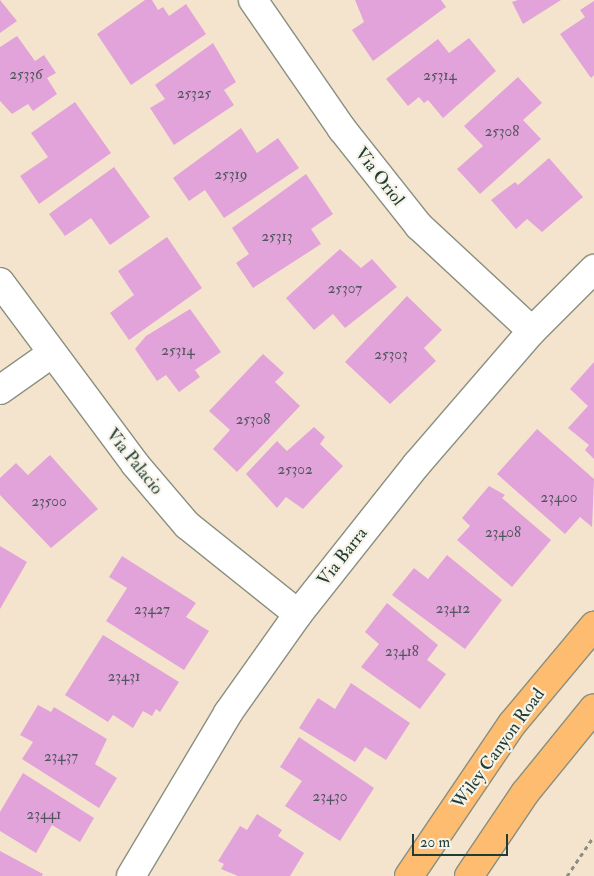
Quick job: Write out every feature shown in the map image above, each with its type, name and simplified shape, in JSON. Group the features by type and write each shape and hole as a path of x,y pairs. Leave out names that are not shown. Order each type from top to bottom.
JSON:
{"main road":[{"name":"Wiley Canyon Road","path":"409,876 512,724 594,626"},
{"path":"469,876 525,792 594,708"}],"street":[{"name":"Via Oriol","path":"253,0 342,129 419,226 532,331"},
{"name":"Via Barra","path":"131,876 228,713 298,614 417,464 532,331 594,269"},
{"name":"Via Palacio","path":"0,282 50,354 187,525 298,614"},
{"path":"0,390 50,354"}],"path":[{"path":"567,876 594,836"}],"building":[{"path":"0,0 17,21 0,33"},
{"path":"145,0 152,0 158,10 163,7 169,16 186,4 206,34 131,85 97,34"},
{"path":"355,0 441,0 446,7 373,61 352,30 364,22"},
{"path":"518,0 561,0 523,24 512,2"},
{"path":"594,1 594,75 591,78 560,34 585,17 580,10"},
{"path":"17,36 35,61 44,55 56,73 47,78 57,94 33,111 28,104 12,114 0,101 0,47"},
{"path":"469,38 496,71 443,118 428,100 424,103 419,97 408,106 386,79 438,39 449,53"},
{"path":"213,43 236,82 224,90 234,105 174,145 150,108 165,99 155,85"},
{"path":"518,77 542,103 523,120 541,139 480,194 457,169 483,146 464,126"},
{"path":"75,102 111,153 39,204 20,176 48,157 31,133"},
{"path":"241,128 257,153 278,138 299,168 224,218 205,190 189,201 173,178"},
{"path":"549,158 583,197 542,232 527,219 516,229 491,200 515,182 518,185"},
{"path":"114,167 150,217 110,245 91,218 65,236 49,214"},
{"path":"306,174 333,214 311,229 321,244 253,288 236,263 249,254 232,228"},
{"path":"167,237 202,288 129,340 110,313 134,295 118,271"},
{"path":"340,249 361,268 372,259 397,287 345,328 333,314 314,330 286,298"},
{"path":"407,296 442,330 424,348 436,361 390,404 345,362"},
{"path":"190,309 221,352 195,370 200,377 179,392 166,375 157,381 135,349 146,336"},
{"path":"263,354 284,373 275,382 300,406 237,472 213,449 230,430 209,411"},
{"path":"594,362 594,459 585,450 589,445 568,428 588,406 570,389"},
{"path":"314,427 325,437 320,444 343,466 303,509 286,497 277,508 246,474 277,441 287,451"},
{"path":"537,429 594,479 592,527 580,517 565,534 497,474"},
{"path":"50,455 98,509 51,548 0,495 0,478 16,463 28,475"},
{"path":"489,486 505,495 502,498 551,540 512,587 457,540 470,526 462,518"},
{"path":"0,546 27,562 0,609"},
{"path":"447,555 502,600 465,649 392,595 414,568 428,579"},
{"path":"122,556 196,603 186,617 209,631 184,670 106,621 127,588 109,577"},
{"path":"387,603 438,645 427,660 446,674 420,709 361,667 379,644 365,632"},
{"path":"103,635 179,682 160,712 156,709 152,716 143,711 133,728 113,715 108,722 65,695"},
{"path":"351,683 410,723 386,760 365,747 355,762 299,728 318,698 335,709"},
{"path":"38,705 51,712 54,707 107,739 95,764 117,778 99,808 22,759 33,742 20,735"},
{"path":"299,737 374,788 340,841 285,806 302,781 280,767"},
{"path":"23,773 94,818 80,842 52,825 36,853 0,831 0,812"},
{"path":"257,814 282,830 278,836 304,853 290,876 238,876 221,869 224,864 218,861 240,826 247,830"},
{"path":"0,851 43,874 42,876 0,876"}]}
